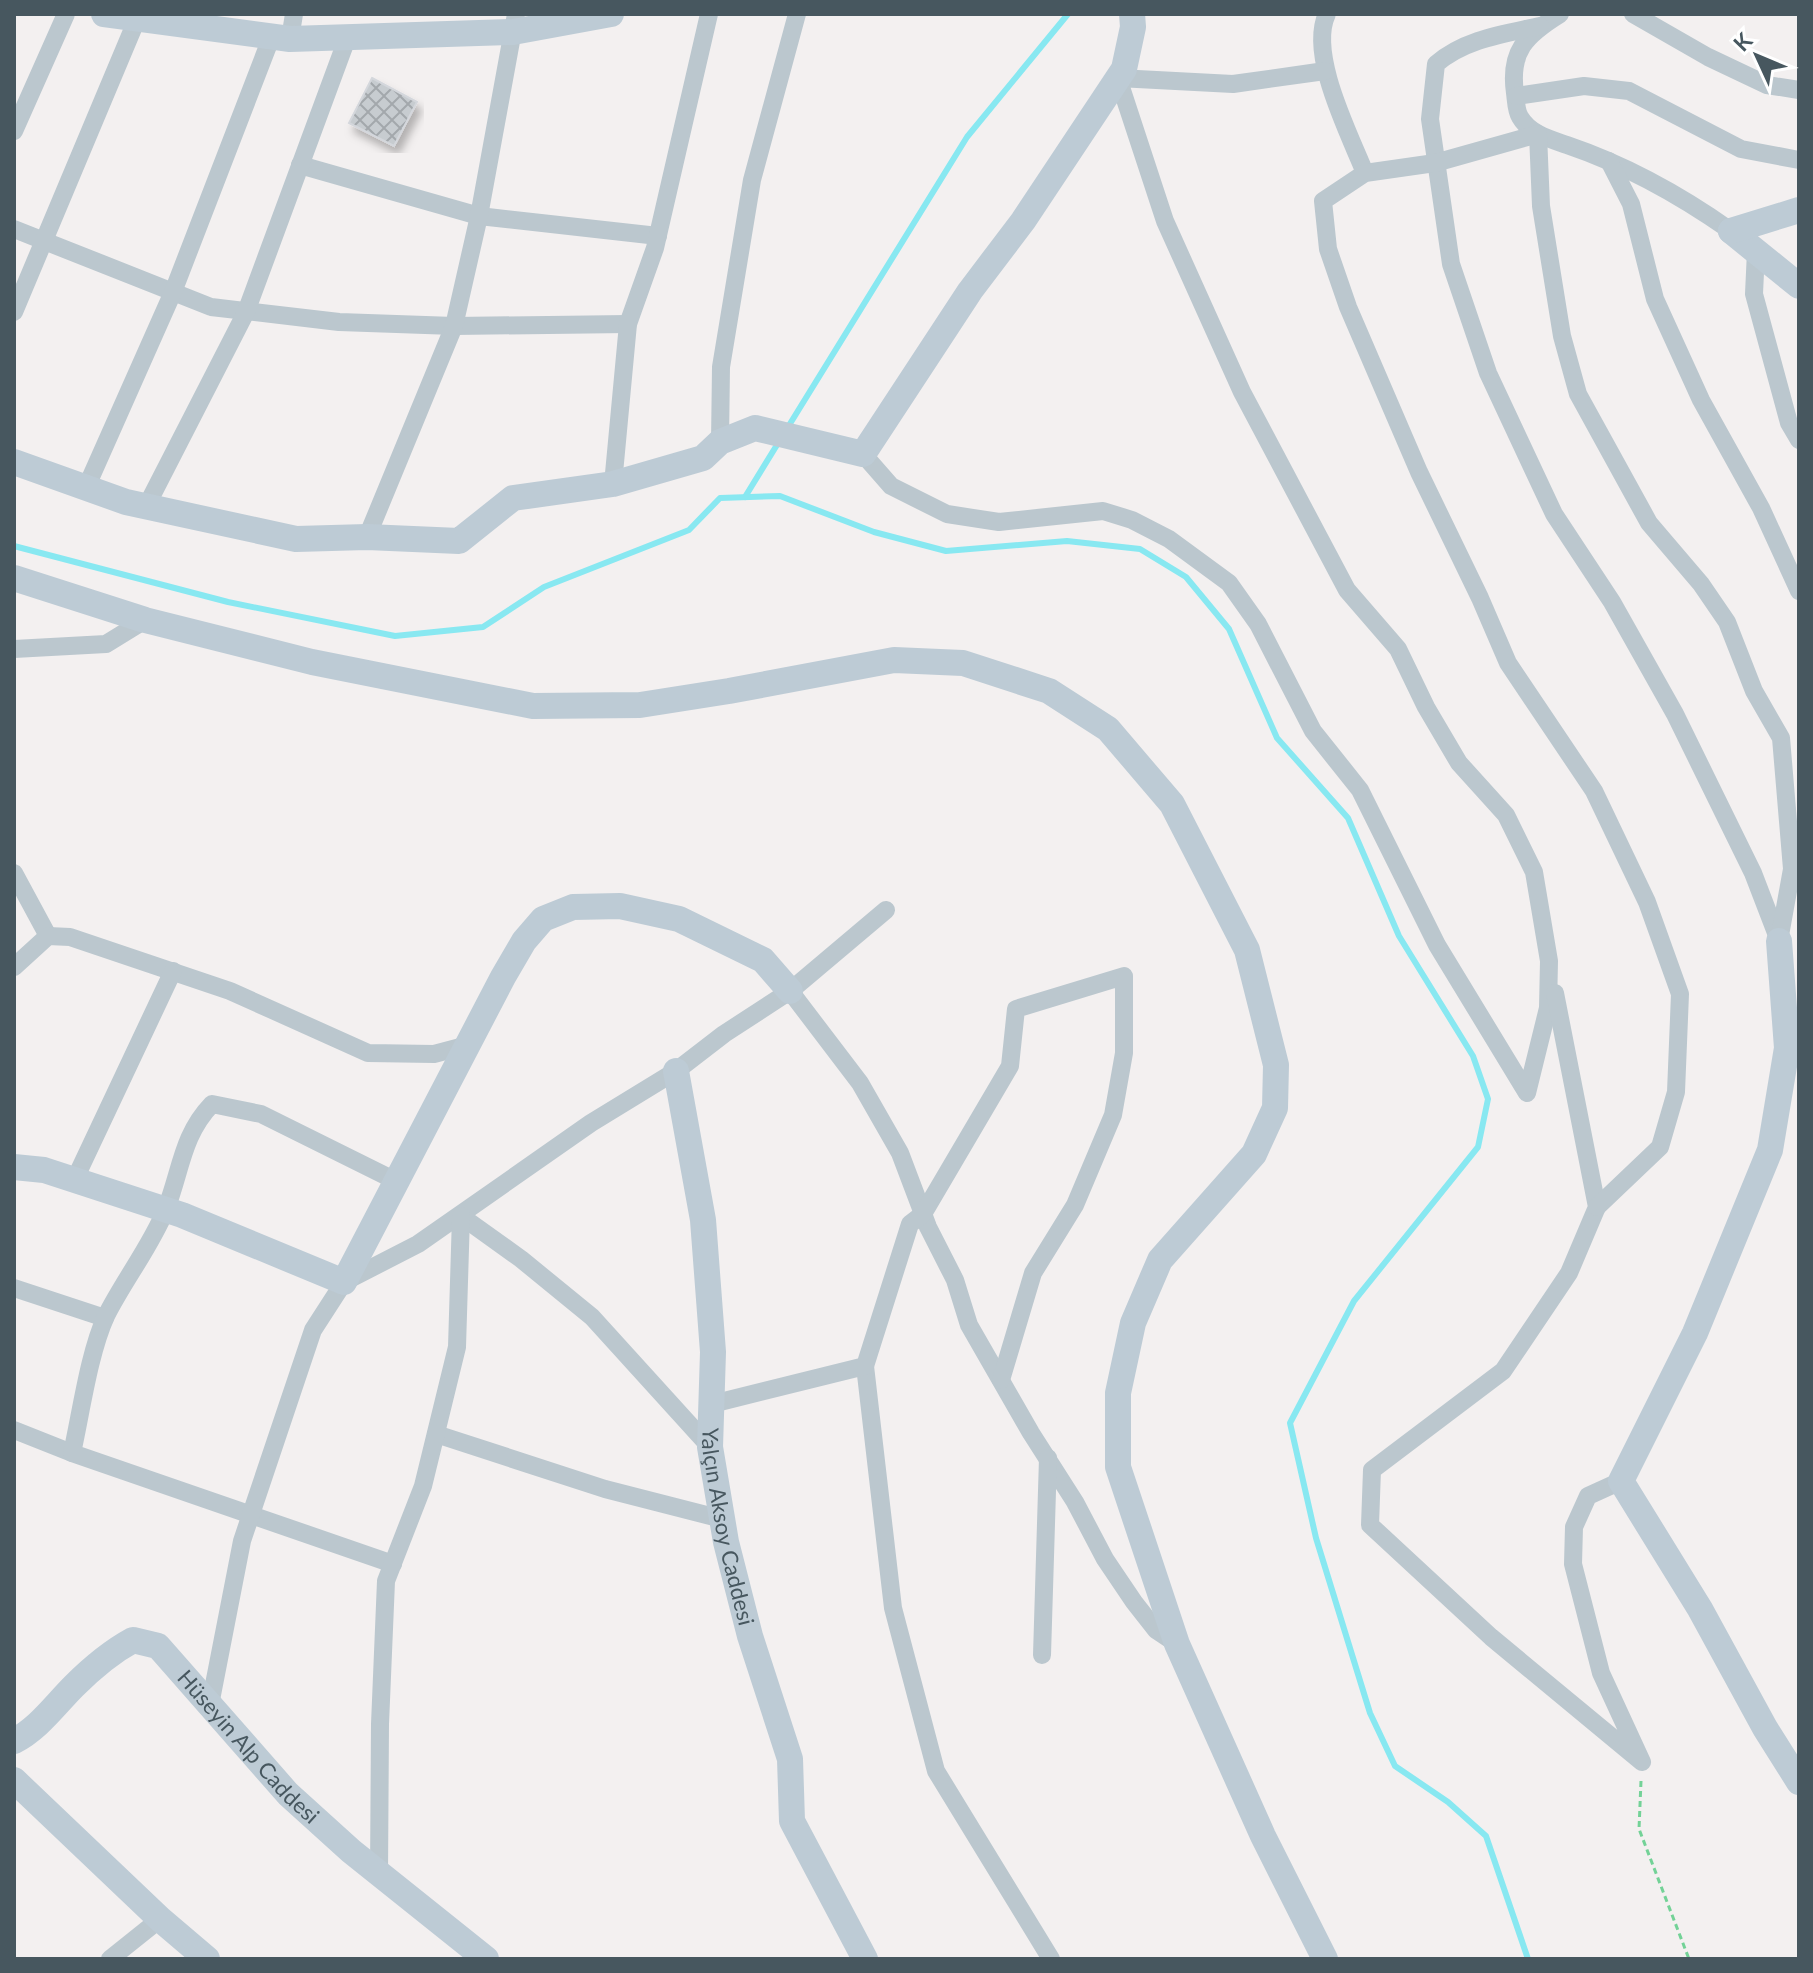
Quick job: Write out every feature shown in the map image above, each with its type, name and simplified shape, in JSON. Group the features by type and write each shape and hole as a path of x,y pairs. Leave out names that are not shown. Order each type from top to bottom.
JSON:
{"street":[{"path":"14,131 66,14"},
{"path":"104,14 348,36 606,14"},
{"path":"613,484 628,324 658,236 709,14"},
{"path":"720,442 721,367 752,180 797,14"},
{"path":"863,454 970,291 1023,221 1124,69 1133,27 1132,14"},
{"path":"1327,14 1323,23 1325,71 1365,173"},
{"path":"1560,14 1540,26 1517,51 1514,83 1519,116 1538,134 1609,161 1678,194 1731,231 1799,286"},
{"path":"1633,14 1708,57 1767,85 1799,90"},
{"path":"14,312 153,19"},
{"path":"367,537 454,326 479,216 514,23"},
{"path":"1540,26 1453,50 1436,64 1430,119 1451,264 1488,373 1554,514 1612,602 1675,714 1753,873 1779,941"},
{"path":"86,488 285,31"},
{"path":"146,507 246,312 348,36"},
{"path":"1118,78 1233,84 1325,71"},
{"path":"1118,78 1165,221 1242,392 1347,590 1398,649 1426,707 1459,763 1506,815 1534,872 1597,1207"},
{"path":"1516,96 1584,86 1629,91 1741,149 1799,160"},
{"path":"1538,134 1435,163 1365,173 1323,201 1328,249 1348,307 1419,472 1508,663 1594,791 1647,902 1680,994 1676,1092 1660,1147 1597,1207 1569,1273 1503,1371 1372,1470 1370,1525 1491,1637 1642,1762"},
{"path":"1538,134 1541,206 1562,336 1578,394 1649,523 1701,584 1727,622 1754,691 1781,738 1792,869 1779,941 1787,1048 1770,1150 1695,1333 1621,1481 1588,1496 1574,1527 1573,1564 1601,1673 1642,1762"},
{"path":"1609,161 1631,204 1655,299 1701,400 1761,508 1799,591"},
{"path":"300,165 479,216 658,236"},
{"path":"1731,231 1799,210"},
{"path":"14,229 211,307 339,322 454,326 628,324"},
{"path":"1756,251 1754,294 1789,423 1799,440"},
{"path":"14,462 146,507 296,539 367,537 459,541 513,498 613,484 703,458 720,442 755,428 863,454 891,486 947,514 999,522 1103,511 1132,520 1169,539 1229,583 1258,624 1313,731 1360,790 1437,945 1527,1093 1548,1008 1549,961"},
{"path":"14,578 145,620 312,662 533,706 640,705 894,660 963,663 1049,691 1108,729 1172,804 1247,950 1276,1065 1275,1108 1254,1154 1160,1260 1133,1323 1118,1393 1118,1467 1177,1644 1263,1836 1325,1959"},
{"path":"14,649 106,644 145,620"},
{"path":"14,873 48,936"},
{"path":"210,1705 242,1541 313,1330 344,1282 524,941 543,919 573,907 620,906 679,919 763,960 790,991 860,1083 900,1153 923,1214 955,1280 969,1325 1075,1502 1105,1559 1156,1630 1177,1644"},
{"path":"14,1167 44,1170 166,1209 344,1282 418,1244 591,1123 676,1071 724,1034 790,991 886,910"},
{"path":"14,967 48,936 70,937 230,991 368,1053 434,1054 468,1045"},
{"path":"75,1179 173,971"},
{"path":"1001,1380 1033,1273 1075,1205 1113,1115 1124,1053 1124,976 1016,1009 1010,1066 923,1214 910,1224 865,1366 893,1608 936,1771 1051,1959"},
{"name":"Yalçın Aksoy Caddesi","path":"676,1071 703,1220 713,1352 710,1447 722,1519 750,1636 790,1759 792,1821 865,1959"},
{"path":"72,1453 105,1318 166,1209 179,1159 200,1115 212,1104 261,1114 398,1182"},
{"path":"379,1874 380,1724 386,1581 423,1486 457,1347 461,1216"},
{"path":"461,1216 521,1259 592,1317 710,1447"},
{"path":"14,1288 105,1318"},
{"path":"712,1404 865,1366"},
{"path":"14,1430 393,1564"},
{"path":"436,1434 605,1489 722,1519"},
{"path":"1042,1655 1048,1458"},
{"path":"1621,1481 1700,1609 1765,1728 1799,1782"},
{"name":"Hüseyin Alp Caddesi","path":"14,1741 27,1734 76,1684 116,1650 133,1640 158,1646 288,1794 379,1874 486,1959"},
{"path":"14,1780 160,1919 207,1959"},
{"path":"110,1959 160,1919"}],"path":[{"path":"1642,1762 1639,1829 1689,1959"}],"building":[{"path":"372,78 417,102 394,146 349,123"}],"waterway":[{"path":"788,427 967,137 1068,14"},
{"path":"745,497 780,440"},
{"path":"14,546 228,602 395,636 483,627 544,587 689,530 720,498 780,496 874,532 946,551 1067,541 1140,549 1186,577 1229,629 1277,738 1348,818 1399,936 1473,1056 1488,1099 1478,1147 1354,1301 1290,1423 1316,1538 1370,1713 1395,1766 1448,1802 1486,1836 1528,1959"}]}
